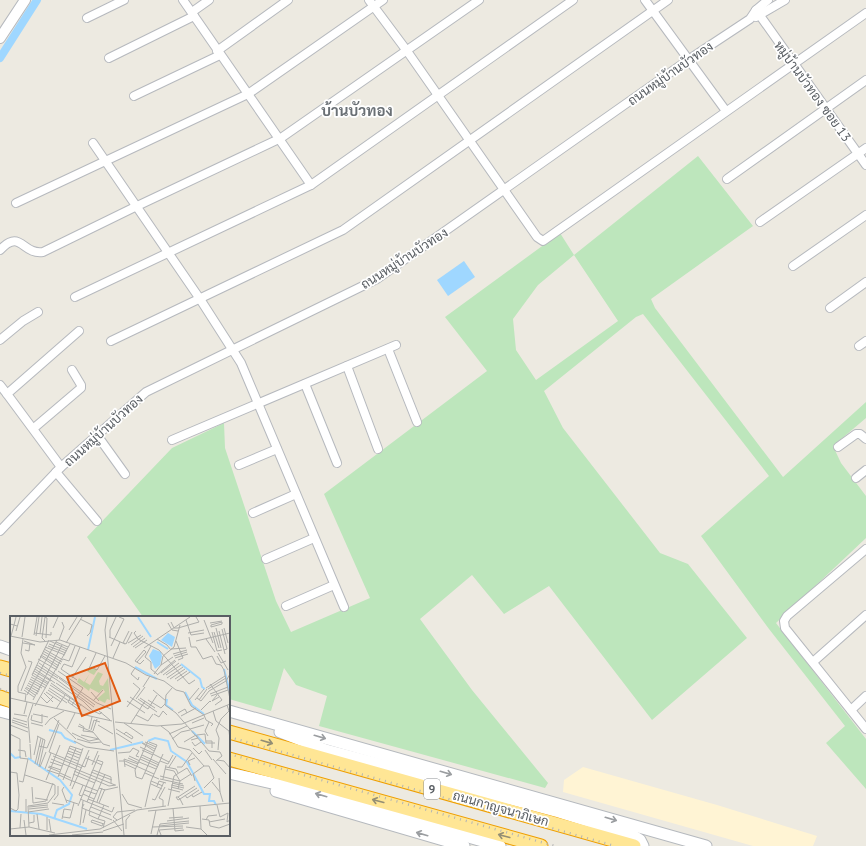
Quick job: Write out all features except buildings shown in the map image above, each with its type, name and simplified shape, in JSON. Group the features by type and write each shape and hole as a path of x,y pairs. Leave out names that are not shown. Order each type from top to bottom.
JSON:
{"highway":[{"path":"0,667 10,670"},
{"path":"0,696 10,700"},
{"name":"ถนนกาญจนาภิเษก","path":"230,732 634,846"},
{"name":"ถนนกาญจนาภิเษก","path":"230,760 541,846"}],"main road":[{"path":"0,646 10,650"},
{"path":"0,710 10,714"},
{"path":"230,712 326,750 559,812 632,835 640,840 643,846"},
{"path":"230,712 706,846"},
{"path":"230,775 311,792 500,846"},
{"path":"230,775 464,846"}],"street":[{"path":"1,35 25,0"},
{"path":"87,18 124,0"},
{"path":"183,0 248,94 281,138 311,185"},
{"path":"109,58 193,14 209,0"},
{"path":"134,96 219,53 288,0"},
{"path":"16,203 248,94 371,3 383,0"},
{"path":"0,250 10,240 17,242 35,252 43,252 135,206 281,138 479,0"},
{"path":"75,297 311,185 574,0"},
{"path":"645,0 726,111"},
{"path":"111,341 343,230 668,0"},
{"name":"ถนนหมู่บ้านบัวทอง","path":"758,13 768,0"},
{"name":"ถนนหมู่บ้านบัวทอง","path":"0,530 59,470 146,392 377,279 688,60 758,13 785,0"},
{"path":"371,3 439,95 469,141 537,237 543,241 866,13"},
{"name":"หมู่บ้านบัวทอง ซอย 13","path":"758,13 866,165"},
{"path":"727,179 866,80"},
{"path":"93,143 200,299 241,363 344,607"},
{"path":"760,222 866,148"},
{"path":"793,266 866,214"},
{"path":"830,308 866,282"},
{"path":"0,340 23,321 38,312"},
{"path":"7,394 79,331"},
{"path":"858,346 866,341"},
{"path":"172,440 392,347 416,422"},
{"path":"347,366 378,448"},
{"path":"34,428 81,388 81,385 72,370"},
{"path":"305,384 337,464"},
{"path":"0,385 34,428 59,470 97,522"},
{"path":"838,447 856,434 860,434 866,439"},
{"path":"97,435 125,474"},
{"path":"238,465 277,449"},
{"path":"856,478 866,470"},
{"path":"252,513 296,494"},
{"path":"266,559 314,538"},
{"path":"866,549 784,621 785,628 866,729"},
{"path":"286,606 334,585"},
{"path":"813,662 866,615"},
{"path":"851,710 866,696"}],"shaded area":[{"path":"583,767 717,805 817,836 813,846 753,846 563,792 564,780"}],"green space":[{"path":"698,156 753,226 651,299 655,308 783,477 866,402 866,418 833,446 841,463 866,496 866,538 776,623 866,739 866,789 826,743 845,726 769,629 701,536 769,476 643,314 636,317 544,391 563,428 660,553 688,564 747,638 652,720 549,586 504,614 472,575 420,619 472,690 548,783 545,788 319,726 327,696 296,685 284,668 271,711 230,699 230,616 142,616 87,537 172,448 224,423 225,448 276,601 291,632 370,598 324,494 487,371 445,317 560,233 574,255","holes":["574,255 618,321 536,380 516,350 513,319 538,285"]}],"water":[{"path":"464,261 475,277 448,296 437,280"}],"waterway":[{"path":"0,58 37,0"}],"railway":[{"path":"0,673 10,676"},
{"path":"0,689 10,693"},
{"path":"230,737 615,846"},
{"path":"230,754 555,846"}],"district":[{"name":"บ้านบัวทอง","path":"357,111"}]}
